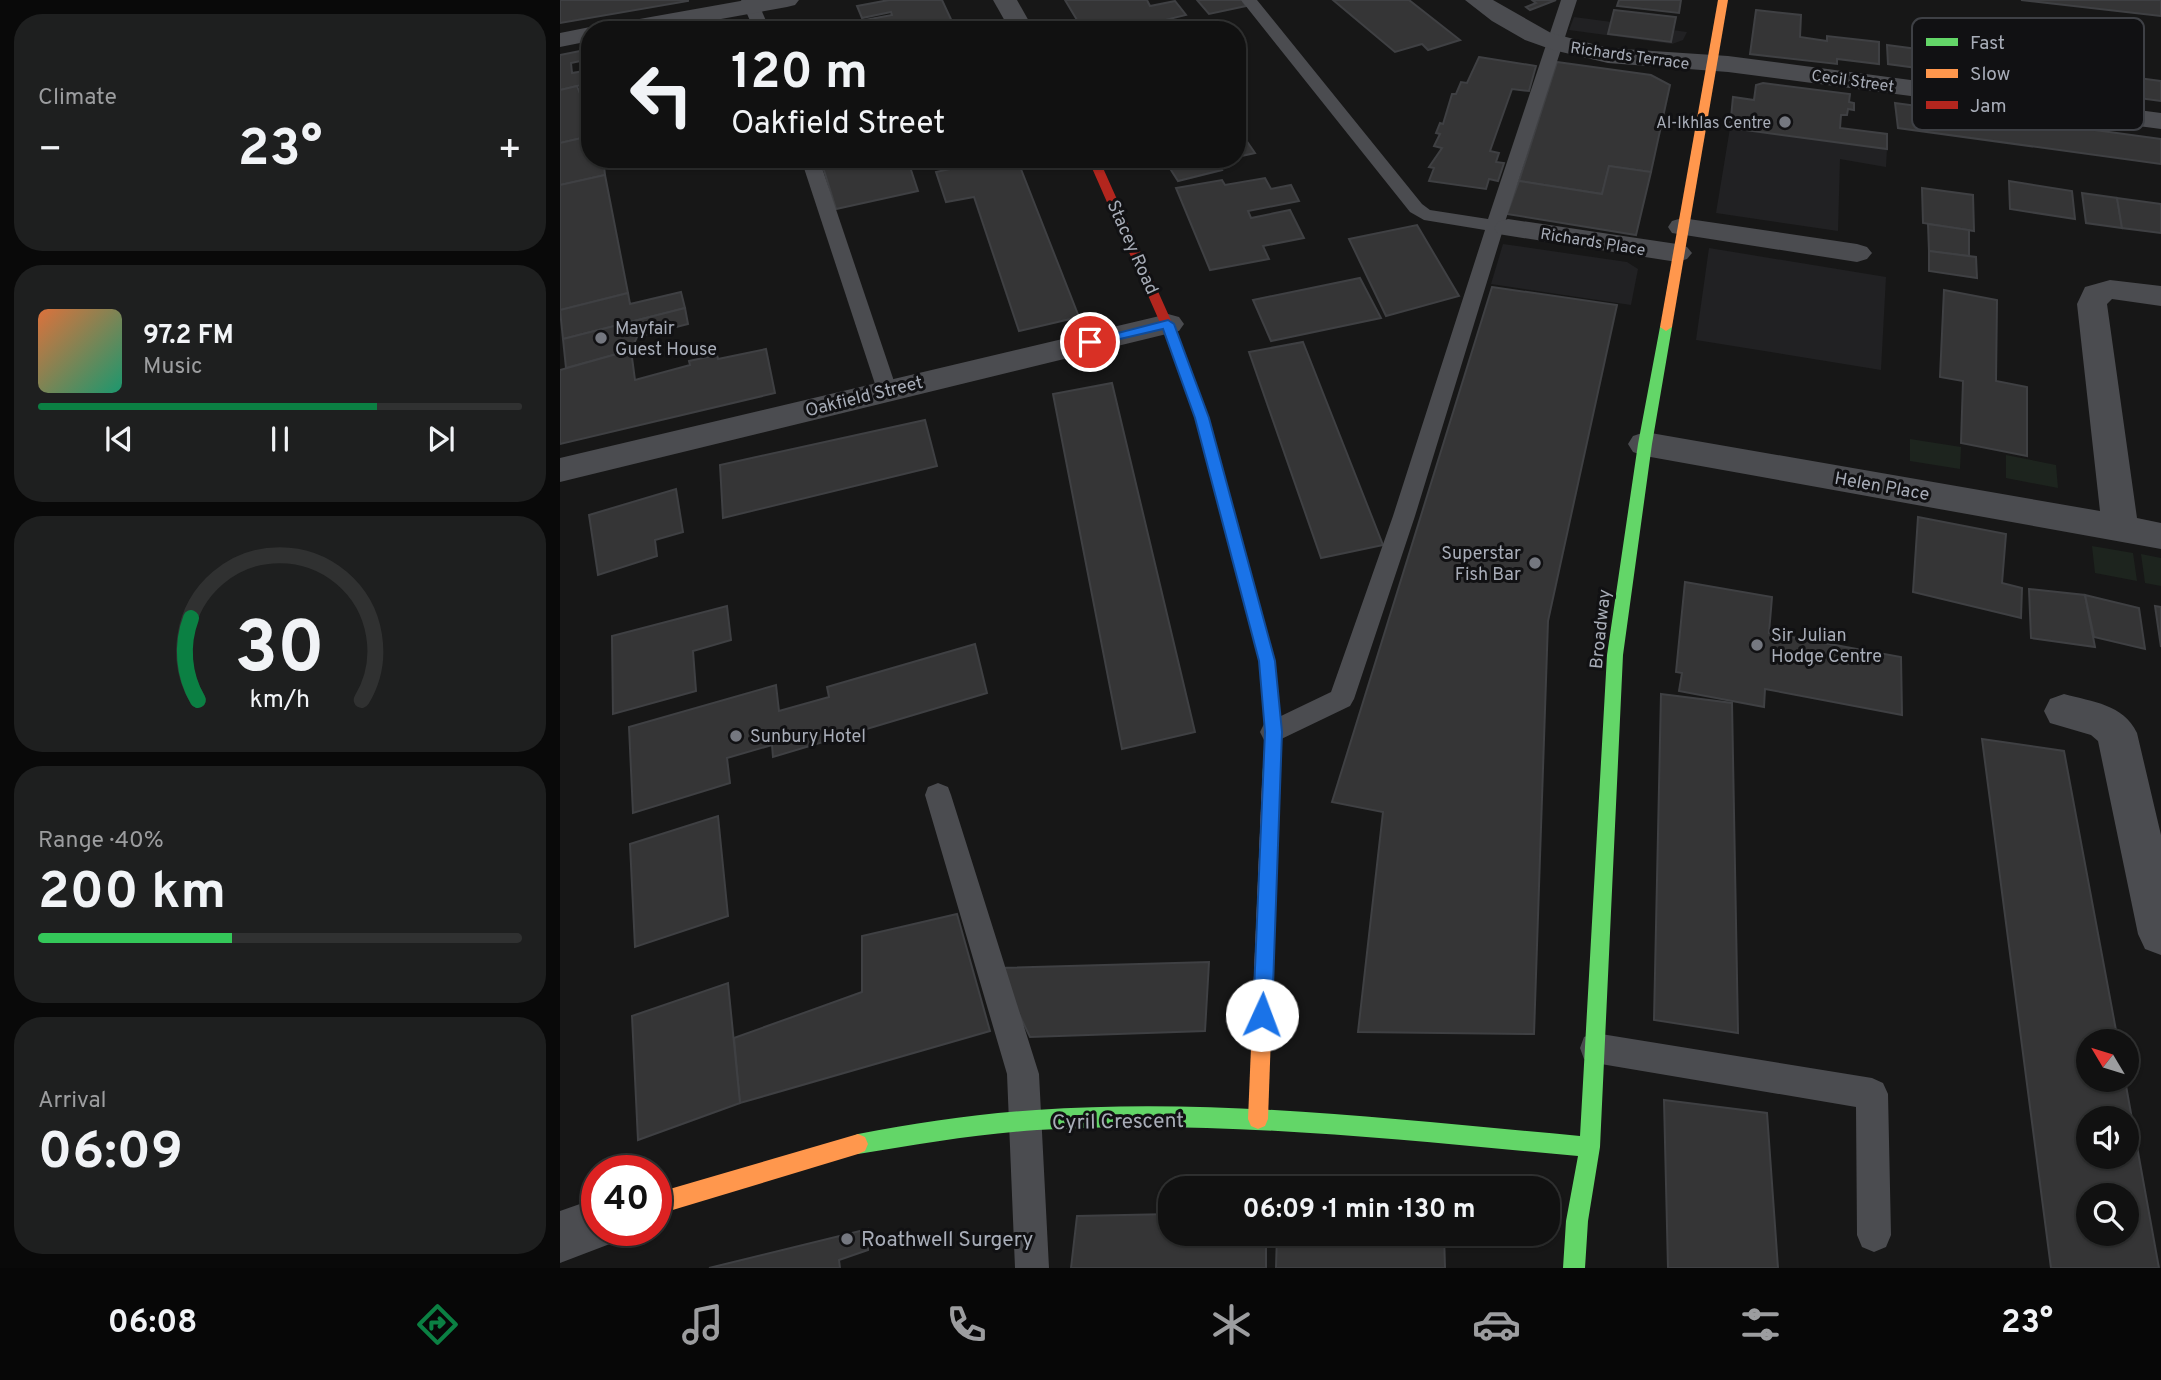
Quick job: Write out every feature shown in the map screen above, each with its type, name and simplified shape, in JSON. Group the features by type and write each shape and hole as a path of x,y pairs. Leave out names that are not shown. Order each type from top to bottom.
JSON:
{"street":[{"path":"662,21 751,3 788,0"},
{"path":"1005,0 1017,21"},
{"name":"Richards Terrace","path":"1477,0 1523,29 1555,43 1595,52 1711,64"},
{"name":"Broadway","path":"1574,1268 1577,1221 1590,1147 1615,655 1645,444 1723,0"},
{"path":"560,40 581,36"},
{"name":"Cecil Street","path":"1711,64 1912,89"},
{"name":"Stacey Road","path":"1097,168 1168,324 1202,418 1264,648 1273,732 1258,1119"},
{"name":"Richards Place","path":"1501,227 1680,240"},
{"path":"1680,240 1857,253"},
{"path":"2120,528 2092,304 2096,294 2110,289 2161,296"},
{"name":"Oakfield Street","path":"560,470 1168,324"},
{"name":"Helen Place","path":"1645,444 2161,536"},
{"path":"2064,711 2103,721 2117,733 2161,934"},
{"name":"Cyril Crescent","path":"672,1200 783,1162 917,1132 1025,1123 1104,1119 1258,1119 1590,1147"},
{"path":"560,1237 581,1230"}],"lane":[{"path":"1249,0 1416,208 1424,215 1501,227"},
{"path":"1273,732 1341,699 1501,227 1569,0"},
{"path":"751,3 758,21"},
{"path":"813,168 887,390"},
{"path":"938,795 1023,1074 1032,1268"},
{"path":"1595,1048 1872,1094 1874,1235"}],"shaded area":[{"path":"1574,17 1687,32 1683,40 1672,44 1569,30"},
{"path":"1730,128 1887,149 1886,167 1840,159 1838,231 1716,213"},
{"path":"1503,244 1627,262 1638,269 1631,305 1491,284"},
{"path":"1709,248 1886,277 1881,370 1696,340"},
{"path":"1910,439 1961,447 1960,469 1910,461"},
{"path":"2006,455 2056,465 2058,488 2006,478"},
{"path":"2092,546 2133,553 2137,581 2095,573"},
{"path":"2141,554 2161,558 2161,586 2145,583"}],"building":[{"path":"560,0 688,0 688,1 560,23"},
{"path":"889,0 942,0 952,21 865,21 892,15 891,12 862,18 857,6"},
{"path":"1065,0 1147,0 1150,6 1175,1 1186,15 1161,21 1078,21"},
{"path":"1197,0 1242,0 1246,6 1209,14"},
{"path":"1333,0 1409,0 1460,40 1428,50 1422,44 1395,52"},
{"path":"1532,0 1556,0 1530,10 1526,7 1536,3"},
{"path":"1619,0 1681,0 1679,13 1617,6"},
{"path":"2021,0 2161,0 2161,16"},
{"path":"1614,10 1676,17 1671,42 1608,34"},
{"path":"1756,10 1801,15 1800,37 1827,41 1827,36 1879,42 1879,64 1837,59 1837,64 1750,54"},
{"path":"1887,45 1912,48 1912,67 1888,64"},
{"path":"581,51 581,61 571,63 572,73 581,72 581,85 560,90 560,55"},
{"path":"1479,57 1536,66 1529,91 1512,89 1490,151 1499,153 1496,162 1504,163 1498,181 1489,179 1486,189 1429,181 1434,168 1429,167 1442,148 1434,146 1440,134 1436,133 1440,123 1443,124 1452,94 1456,94 1461,82 1467,83"},
{"path":"1557,62 1651,75 1670,85 1651,172 1609,166 1602,194 1519,181"},
{"path":"2144,79 2161,81 2161,101 2144,99"},
{"name":"Al-Ikhlas Centre","path":"1763,83 1850,94 1849,102 1854,103 1854,110 1848,109 1847,115 1841,115 1840,128 1887,134 1887,149 1730,128 1733,97 1754,100 1756,85"},
{"path":"577,86 581,96 581,138 560,143 560,90"},
{"path":"1895,103 1912,105 1912,130 1898,128"},
{"path":"1913,130 2094,130 2161,139 2161,164"},
{"path":"581,138 581,168 604,168 605,175 560,185 560,143"},
{"path":"1246,140 1255,153 1246,155"},
{"path":"1609,166 1651,172 1636,235 1507,214 1519,181 1602,194"},
{"path":"823,168 910,168 918,191 836,209"},
{"path":"955,168 1021,168 1079,317 1019,331 974,197 946,202 936,172"},
{"path":"1170,168 1222,170 1178,181"},
{"path":"605,175 628,293 560,310 560,185"},
{"path":"1265,178 1271,189 1291,185 1299,201 1248,211 1251,218 1290,210 1304,238 1263,246 1269,259 1210,270 1176,188 1222,180 1225,185"},
{"path":"2009,181 2072,191 2075,219 2010,209"},
{"path":"1922,188 1973,195 1974,231 1923,223"},
{"path":"2082,193 2117,198 2122,228 2086,223"},
{"path":"2117,198 2161,204 2161,233 2122,228"},
{"path":"1928,224 1969,230 1969,256 1929,251"},
{"path":"1417,225 1459,296 1386,316 1349,239"},
{"path":"1929,251 1976,257 1977,278 1929,271"},
{"path":"1360,278 1381,318 1271,341 1253,300"},
{"path":"1492,287 1617,305 1548,621 1534,1034 1358,1032 1383,812 1332,802"},
{"path":"1944,290 1997,300 1996,381 2027,387 2027,456 1961,443 1963,381 1940,377"},
{"path":"681,292 685,308 563,339 560,310 628,293 630,304"},
{"name":"Mayfair Guest House","path":"685,308 688,324 637,337 631,350 566,368 563,339"},
{"path":"1303,342 1383,545 1321,558 1249,352"},
{"path":"766,349 775,393 560,444 560,370 631,350 635,380 690,365 689,361 717,355 718,359"},
{"path":"1112,383 1195,732 1122,749 1053,394"},
{"path":"925,420 937,466 723,518 720,465"},
{"path":"676,489 683,532 655,540 657,556 598,575 589,515"},
{"path":"1918,517 2006,534 2002,583 2022,588 2021,618 1913,592"},
{"name":"Sir Julian Hodge Centre","path":"1685,582 1772,597 1769,633 1901,657 1902,715 1765,689 1764,707 1679,691 1682,673 1676,672"},
{"path":"2029,589 2085,595 2095,647 2031,638"},
{"path":"2085,595 2139,608 2145,649 2094,637"},
{"path":"727,606 731,640 693,651 696,691 613,714 612,636"},
{"path":"2155,606 2161,607 2161,647"},
{"name":"Sunbury Hotel","path":"975,644 987,693 773,757 772,745 727,758 730,783 633,813 629,727 776,685 779,711 829,697 827,687"},
{"path":"1661,694 1732,703 1738,1033 1654,1020"},
{"path":"1982,739 2064,751 2116,1029 2076,1029 2076,1092 2127,1092 2130,1106 2076,1106 2076,1169 2139,1169 2139,1157 2159,1268 2051,1268"},
{"path":"718,816 728,916 635,947 630,844"},
{"path":"957,914 990,1031 740,1103 734,1038 862,992 862,936"},
{"path":"1209,962 1205,1031 1030,1037 997,968"},
{"path":"728,983 740,1103 638,1140 632,1016"},
{"path":"1664,1100 1767,1113 1778,1268 1668,1268"},
{"path":"1158,1214 1158,1246 1266,1246 1266,1268 1071,1268 1077,1216"},
{"name":"Roathwell Surgery","path":"868,1229 868,1250 839,1260 840,1268 709,1268"},
{"path":"1277,1246 1444,1246 1445,1268 1276,1268"}],"traffic: fast":[{"path":"1574,1268 1577,1221 1590,1147 1615,655 1645,444 1666,327"},
{"path":"1171,334 1202,418 1267,661 1273,732 1271,785"},
{"path":"858,1144 947,1129 1037,1120 1130,1117 1316,1124 1590,1147"}],"traffic: slow":[{"path":"1666,327 1723,0"},
{"path":"1258,1119 1271,785"},
{"path":"672,1199 858,1144"}],"traffic: jam":[{"path":"1097,168 1171,334"}],"place":[{"name":"Al-Ikhlas Centre","path":"1785,122"},
{"name":"Mayfair Guest House","path":"601,338"},
{"name":"Superstar Fish Bar","path":"1535,563"},
{"name":"Sir Julian Hodge Centre","path":"1757,645"},
{"name":"Sunbury Hotel","path":"736,736"},
{"name":"Roathwell Surgery","path":"847,1239"}],"route":[{"path":"1090,342 1168,324 1202,418 1267,661 1273,732 1262,1015"}]}
